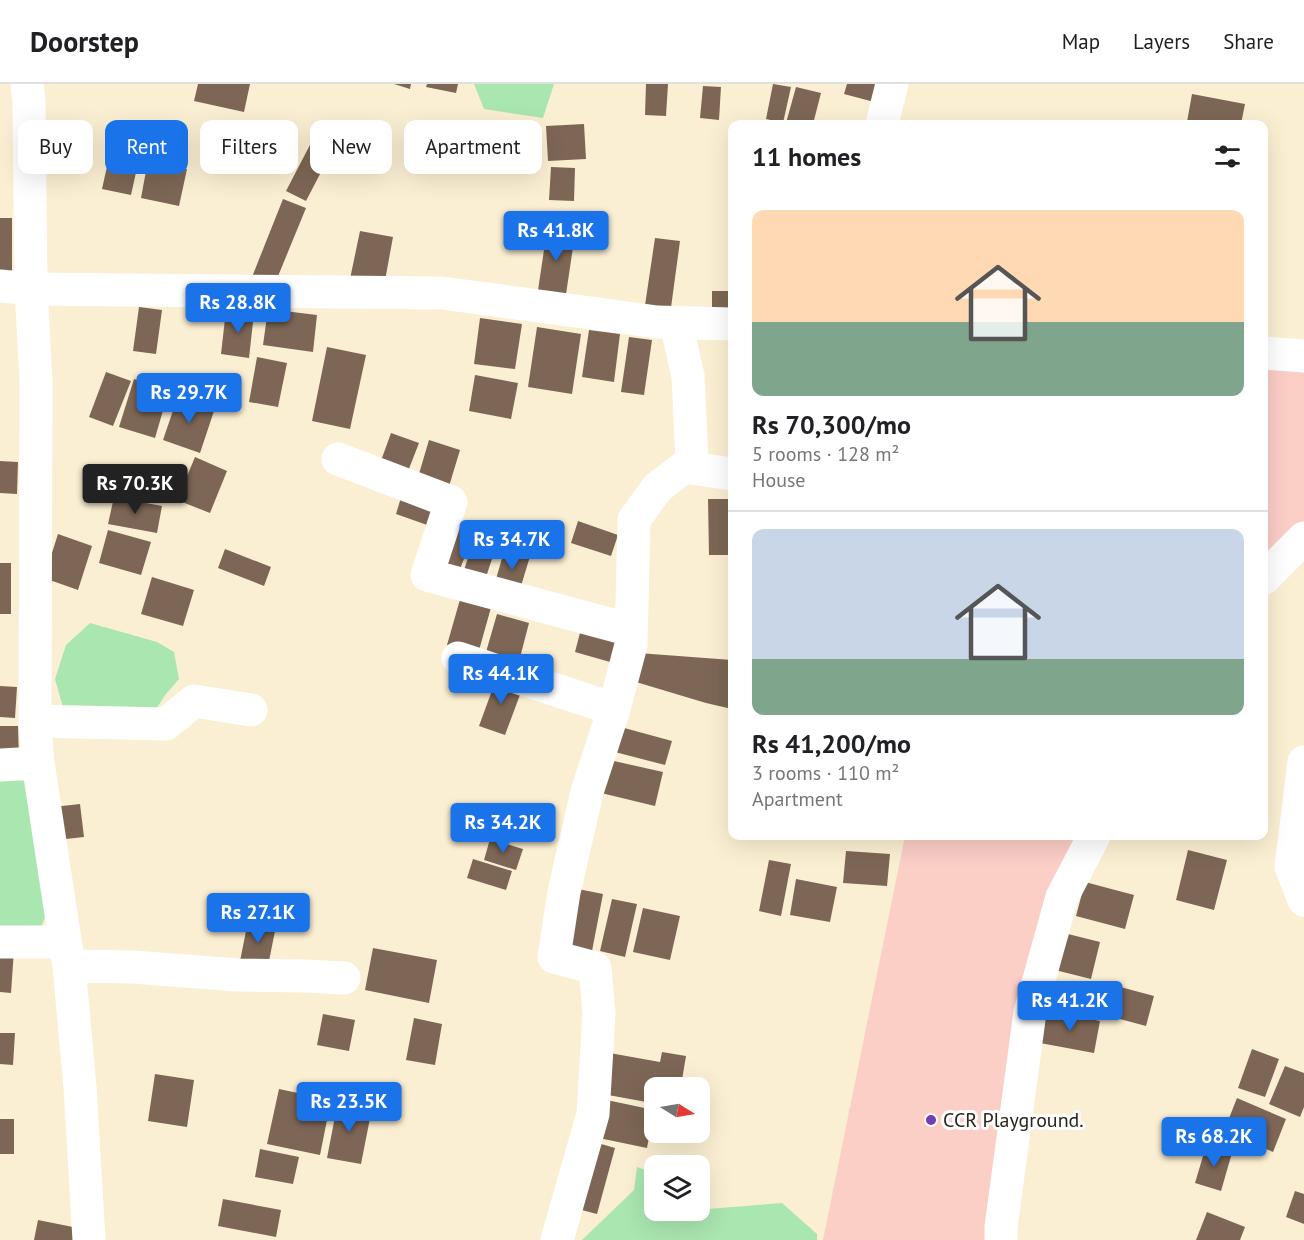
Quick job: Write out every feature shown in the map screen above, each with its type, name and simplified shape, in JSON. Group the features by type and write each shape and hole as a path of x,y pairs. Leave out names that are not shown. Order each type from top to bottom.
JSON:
{"street":[{"path":"27,84 29,102 16,288 36,381 35,721 38,763 66,954 80,1087 89,1240"},
{"path":"883,120 892,84"},
{"path":"16,288 442,293 657,322 728,324"},
{"path":"556,1240 593,1114 598,1014 594,968 554,957 564,892 587,792 614,709 631,645 634,520 657,488 692,461 688,376 676,323"},
{"path":"1268,353 1304,356"},
{"path":"338,459 451,502 427,575 631,630"},
{"path":"684,467 728,473"},
{"path":"1268,574 1304,538"},
{"path":"458,658 614,709"},
{"path":"35,721 166,724 194,701 251,710"},
{"path":"1304,762 1291,867 1304,900"},
{"path":"0,765 38,763"},
{"path":"1001,1240 1030,1012 1062,897 1092,840"},
{"path":"0,942 133,967 238,975 344,978"}],"shaded area":[{"path":"474,84 554,84 543,118 484,109"},
{"path":"1268,353 1304,356 1304,538 1268,574"},
{"path":"90,623 157,642 174,652 179,679 148,721 66,718 55,679 66,645"},
{"path":"0,777 30,777 47,912 40,930 0,934"},
{"name":"CCR Playground.","path":"904,840 1092,840 1062,897 1001,1240 823,1240"},
{"path":"637,1167 644,1169 644,1221 710,1221 710,1209 782,1203 817,1234 817,1240 582,1240 634,1190"}],"building":[{"path":"198,84 250,84 244,112 194,101"},
{"path":"394,84 411,84 410,89"},
{"path":"427,84 458,84 456,93 426,87"},
{"path":"646,84 668,84 666,116 645,115"},
{"path":"773,84 791,87 784,120 766,119"},
{"path":"847,84 883,84 878,103 844,94"},
{"path":"703,86 721,87 719,120 700,118"},
{"path":"796,87 821,93 814,120 787,120"},
{"path":"1192,94 1245,104 1242,120 1187,120"},
{"path":"584,124 586,159 548,161 546,126"},
{"path":"310,145 310,174 320,174 306,201 286,191 295,174 298,174 298,168"},
{"path":"551,167 575,168 574,201 549,200"},
{"path":"105,174 136,174 131,195 102,189"},
{"path":"145,174 186,174 179,206 141,198"},
{"path":"283,199 306,208 274,286 252,277"},
{"path":"0,218 12,218 12,275 0,275"},
{"path":"548,223 576,227 565,301 537,297"},
{"path":"360,231 393,237 384,286 350,279"},
{"path":"655,238 680,241 670,315 644,312"},
{"path":"712,291 728,291 728,316 712,316"},
{"path":"139,307 162,310 156,354 133,351"},
{"path":"268,309 317,315 313,352 263,345"},
{"path":"226,310 254,313 249,358 221,354"},
{"path":"480,318 522,324 515,369 474,364"},
{"path":"537,327 581,334 572,394 528,387"},
{"path":"589,330 620,334 614,382 582,377"},
{"path":"629,337 652,340 644,395 621,392"},
{"path":"327,347 366,355 350,429 312,421"},
{"path":"257,357 287,363 278,407 249,402"},
{"path":"106,372 131,381 113,426 89,417"},
{"path":"475,375 518,383 511,419 469,411"},
{"path":"134,379 169,390 155,438 119,427"},
{"path":"178,396 215,408 200,453 163,440"},
{"path":"391,433 419,443 405,479 378,469"},
{"path":"429,440 460,450 447,493 416,484"},
{"path":"195,457 227,471 210,513 177,500"},
{"path":"0,461 18,462 17,494 0,493"},
{"path":"403,491 439,503 430,526 396,514"},
{"path":"114,497 162,506 157,533 108,524"},
{"path":"708,499 728,499 728,555 709,555"},
{"path":"578,521 618,535 611,556 571,543"},
{"path":"451,522 475,531 456,579 432,570"},
{"path":"108,530 151,542 141,575 99,563"},
{"path":"477,531 499,538 483,586 461,579"},
{"path":"58,534 92,546 78,590 44,578"},
{"path":"506,545 531,553 518,596 493,589"},
{"path":"225,549 271,567 264,586 218,568"},
{"path":"0,563 11,563 11,614 0,614"},
{"path":"152,577 194,590 183,626 141,614"},
{"path":"461,596 492,604 478,654 447,645"},
{"path":"497,614 529,623 517,669 484,659"},
{"path":"581,629 623,640 617,664 575,652"},
{"path":"638,653 728,660 728,708 706,703 636,682"},
{"path":"498,674 524,684 505,735 479,726"},
{"path":"0,686 17,687 15,718 0,717"},
{"path":"0,726 18,726 19,759 0,760"},
{"path":"617,726 672,741 665,765 611,751"},
{"path":"605,759 663,772 655,806 597,792"},
{"path":"80,804 84,837 57,840 53,807"},
{"path":"490,839 523,849 516,870 484,860"},
{"path":"1188,850 1227,860 1214,910 1176,900"},
{"path":"846,851 890,854 887,886 843,883"},
{"path":"473,859 512,871 506,890 467,878"},
{"path":"769,860 791,864 781,916 759,911"},
{"path":"796,879 837,887 830,922 790,915"},
{"path":"1085,882 1134,895 1125,929 1076,916"},
{"path":"573,888 603,894 592,951 562,945"},
{"path":"612,899 637,904 625,957 600,951"},
{"path":"643,908 680,916 670,960 633,952"},
{"path":"248,921 276,926 268,966 240,961"},
{"path":"1064,933 1100,942 1091,979 1055,970"},
{"path":"373,948 437,960 429,1003 365,990"},
{"path":"0,949 14,950 11,993 0,992"},
{"path":"1113,985 1154,996 1146,1026 1105,1015"},
{"path":"1046,1011 1100,1021 1094,1053 1040,1043"},
{"path":"323,1014 355,1020 349,1051 317,1045"},
{"path":"414,1018 442,1024 435,1065 406,1060"},
{"path":"0,1033 15,1033 13,1065 0,1064"},
{"path":"1252,1049 1279,1059 1265,1097 1238,1088"},
{"path":"604,1052 660,1062 662,1052 686,1056 682,1077 644,1077 644,1102 597,1093"},
{"path":"1285,1066 1304,1073 1304,1107 1300,1117 1269,1104"},
{"path":"155,1074 194,1080 187,1127 148,1121"},
{"path":"279,1089 331,1100 320,1155 267,1144"},
{"path":"1237,1098 1286,1119 1273,1152 1224,1131"},
{"path":"602,1099 644,1108 644,1143 648,1143 647,1148 594,1137"},
{"path":"338,1101 372,1108 361,1164 327,1158"},
{"path":"0,1119 14,1119 14,1154 0,1154"},
{"path":"591,1141 615,1148 597,1214 574,1208"},
{"path":"1206,1146 1232,1153 1221,1191 1195,1183"},
{"path":"260,1149 299,1157 293,1184 255,1177"},
{"path":"1295,1191 1304,1194 1304,1224 1286,1217"},
{"path":"223,1199 281,1210 276,1237 218,1226"},
{"path":"1207,1212 1245,1227 1240,1240 1196,1240"},
{"path":"38,1220 83,1229 81,1240 34,1240"}],"place":[{"name":"CCR Playground.","path":"931,1120"}]}
